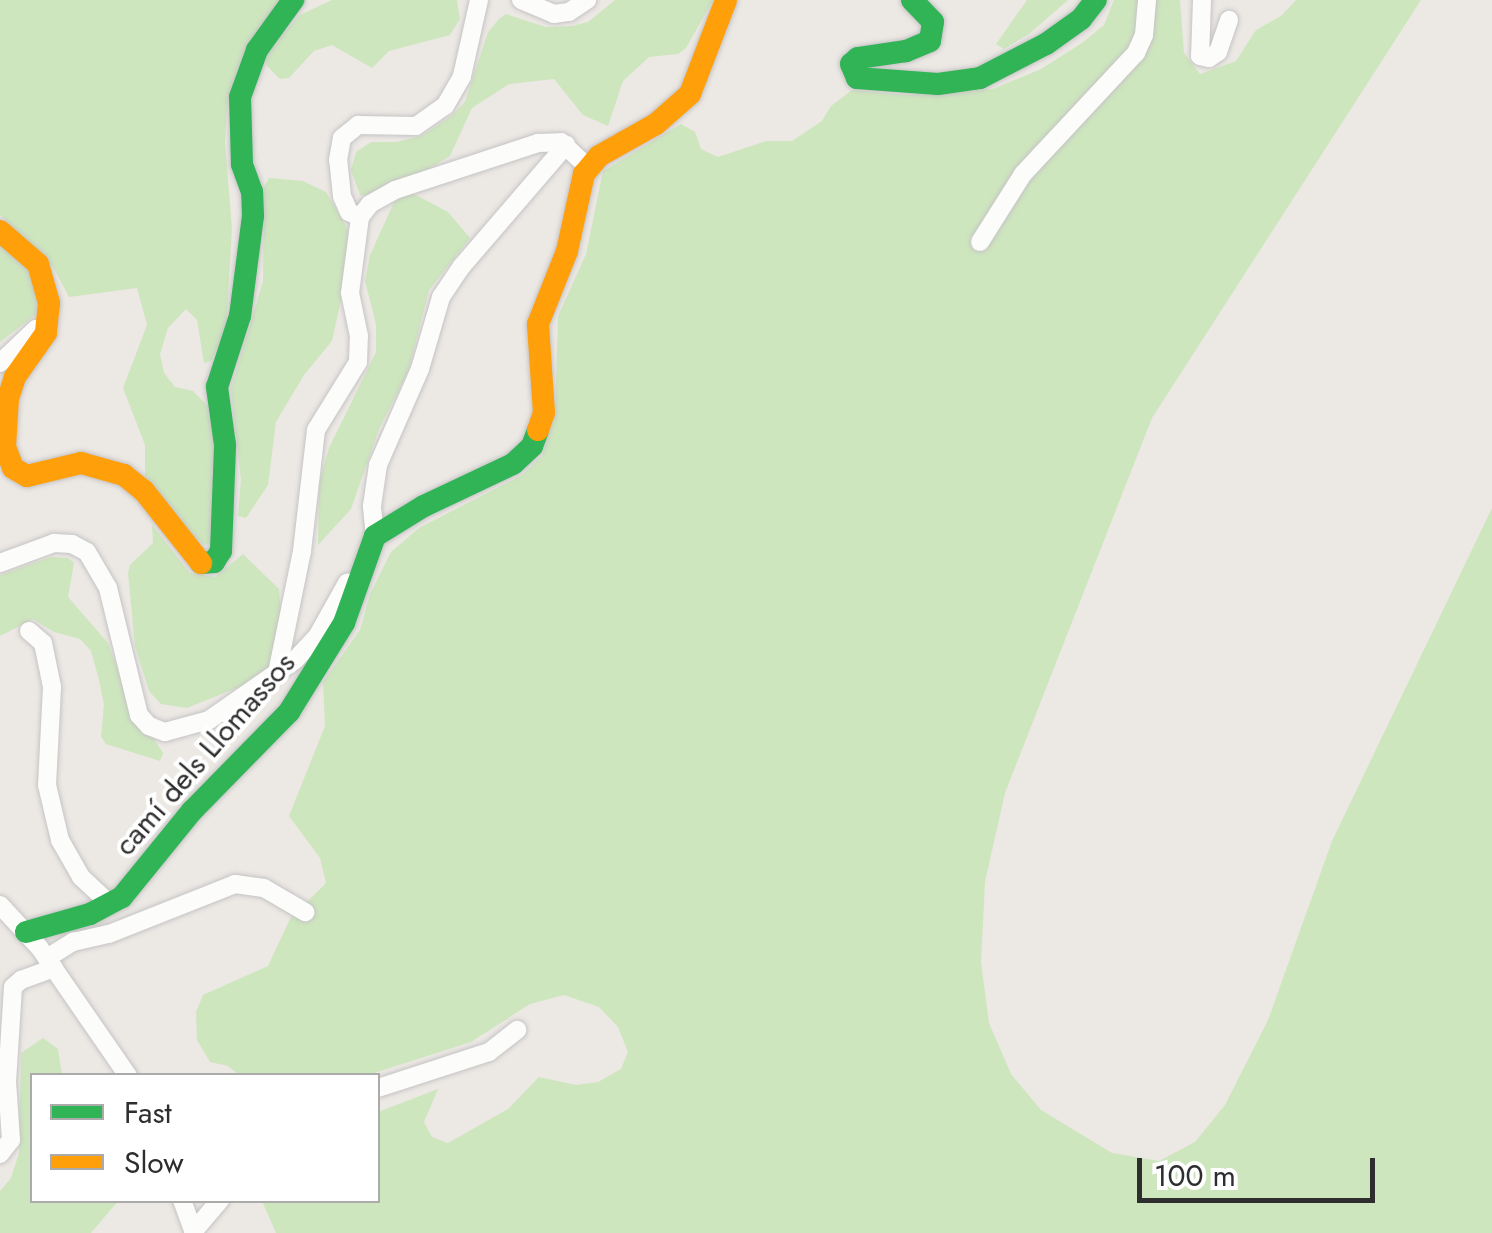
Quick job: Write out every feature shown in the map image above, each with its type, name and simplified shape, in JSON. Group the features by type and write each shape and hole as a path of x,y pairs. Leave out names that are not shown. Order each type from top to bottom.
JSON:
{"street":[{"path":"0,232 38,264 47,284 49,310 46,333 10,390 5,447 13,468 27,476 81,462 124,474 144,490 200,563 214,562 222,551 224,528 225,445 218,387 240,316 253,216 252,192 242,164 240,96 257,50 293,0"},
{"path":"360,217 349,212 342,196 338,160 342,138 358,125 416,126 445,106 462,76 479,0"},
{"path":"522,0 554,14 569,12 588,0"},
{"path":"0,564 61,542 78,546 92,558 114,606 134,705 144,721 158,731 180,731 210,720 276,673 318,635 371,542 424,506 513,464 537,438 544,412 538,324 567,251 588,167 605,151 656,124 690,94 726,0"},
{"path":"912,0 933,22 935,31 930,41 906,52 858,58 851,64 857,78 938,84 980,78 1046,44 1080,19 1096,0"},
{"path":"980,242 1023,174 1136,53 1144,34 1147,0"},
{"path":"1202,0 1200,56 1209,58 1218,52 1228,20"},
{"path":"276,673 302,551 316,430 358,362 359,336 350,294 360,217 384,195 538,143 566,145 588,167"},
{"path":"371,542 378,465 424,359 445,288 566,145"},
{"path":"0,363 49,310"},
{"name":"camí dels Llomassos","path":"112,905 312,682 351,607 371,542"},
{"path":"30,631 43,642 52,686 47,784 60,840 81,877 112,905"},
{"path":"0,1154 11,1140 4,1032 13,987 73,942 109,934 235,884 264,888 305,912"},
{"path":"0,904 67,985 126,1073"},
{"path":"26,932 112,905"},
{"path":"380,1087 489,1052 517,1030"},
{"path":"183,1203 194,1232"},
{"path":"194,1232 218,1203"}],"green space":[{"path":"0,0 279,0 227,106 225,142 232,229 226,331 211,361 204,363 197,320 186,309 168,328 160,354 164,373 175,387 193,391 206,404 217,448 212,543 204,545 185,528 145,481 145,445 123,388 147,325 137,288 69,297 53,267 0,215"},
{"path":"332,0 457,0 460,19 450,35 389,51 372,68 332,45 314,51 289,78 280,79 266,65 267,52 300,15"},
{"path":"615,0 713,0 686,48 678,54 649,57 623,81 608,126 583,115 554,79 509,84 472,108 450,156 412,179 369,196 360,195 351,170 356,152 371,142 397,142 423,135 451,116 465,102 488,32 499,19 506,14 546,27 572,26 588,22"},
{"path":"1027,0 1068,0 1029,34 1004,49 996,44"},
{"path":"1114,0 1180,0 1184,53 1200,74 1236,61 1256,30 1281,16 1296,0 1421,0 1152,418 1005,793 985,882 981,962 989,1023 1011,1074 1041,1110 1112,1153 1159,1161 1195,1142 1225,1105 1268,1020 1332,841 1492,508 1492,1233 276,1233 263,1203 380,1203 380,1111 438,1089 424,1122 432,1137 448,1143 508,1109 539,1077 576,1085 598,1082 621,1069 628,1052 618,1027 599,1007 564,995 530,1004 471,1042 374,1073 237,1073 228,1066 210,1062 197,1040 196,1012 203,995 268,966 290,919 326,883 320,858 289,816 325,726 323,682 360,630 370,594 391,552 419,528 522,475 542,456 555,413 558,316 586,254 603,171 681,124 695,132 701,149 718,157 766,141 792,141 822,121 831,106 852,90 905,95 993,89 1041,69 1104,25"},
{"path":"269,178 303,181 326,192 347,228 352,251 332,341 304,375 276,422 268,485 246,518 238,516 241,480 231,389 263,281 264,187"},
{"path":"410,192 448,212 470,238 429,290 408,372 379,429 351,509 318,545 319,483 329,448 376,352 376,324 365,281 370,255 396,198"},
{"path":"0,243 17,255 41,290 35,315 0,342"},
{"path":"152,525 190,573 215,577 243,554 279,589 281,618 271,666 244,685 187,708 161,704 149,691 135,646 128,573 130,565 153,543"},
{"path":"51,557 68,558 74,563 68,597 108,643 130,702 163,753 160,761 106,744 101,737 104,704 98,676 91,651 80,639 54,632 33,619 0,636 0,575"},
{"path":"43,1038 58,1049 62,1073 30,1073 30,1203 116,1203 91,1233 0,1233 0,1191 11,1178 19,1153 21,1053"}],"traffic: fast":[{"path":"201,563 214,562 221,551 225,445 217,387 240,316 253,216 252,192 242,164 240,97 257,50 293,0"},
{"path":"912,0 933,22 930,41 906,51 858,58 851,64 857,78 938,84 980,78 1046,44 1081,19 1096,0"},
{"path":"26,932 90,914 122,897 192,811 289,712 344,623 375,536 424,506 513,464 532,446 538,430"}],"traffic: slow":[{"path":"538,430 544,413 538,324 567,251 584,174 599,156 656,124 690,94 726,0"},
{"path":"0,231 38,264 49,303 46,333 15,377 8,398 5,447 13,468 27,476 81,463 124,475 144,491 201,563"}]}
